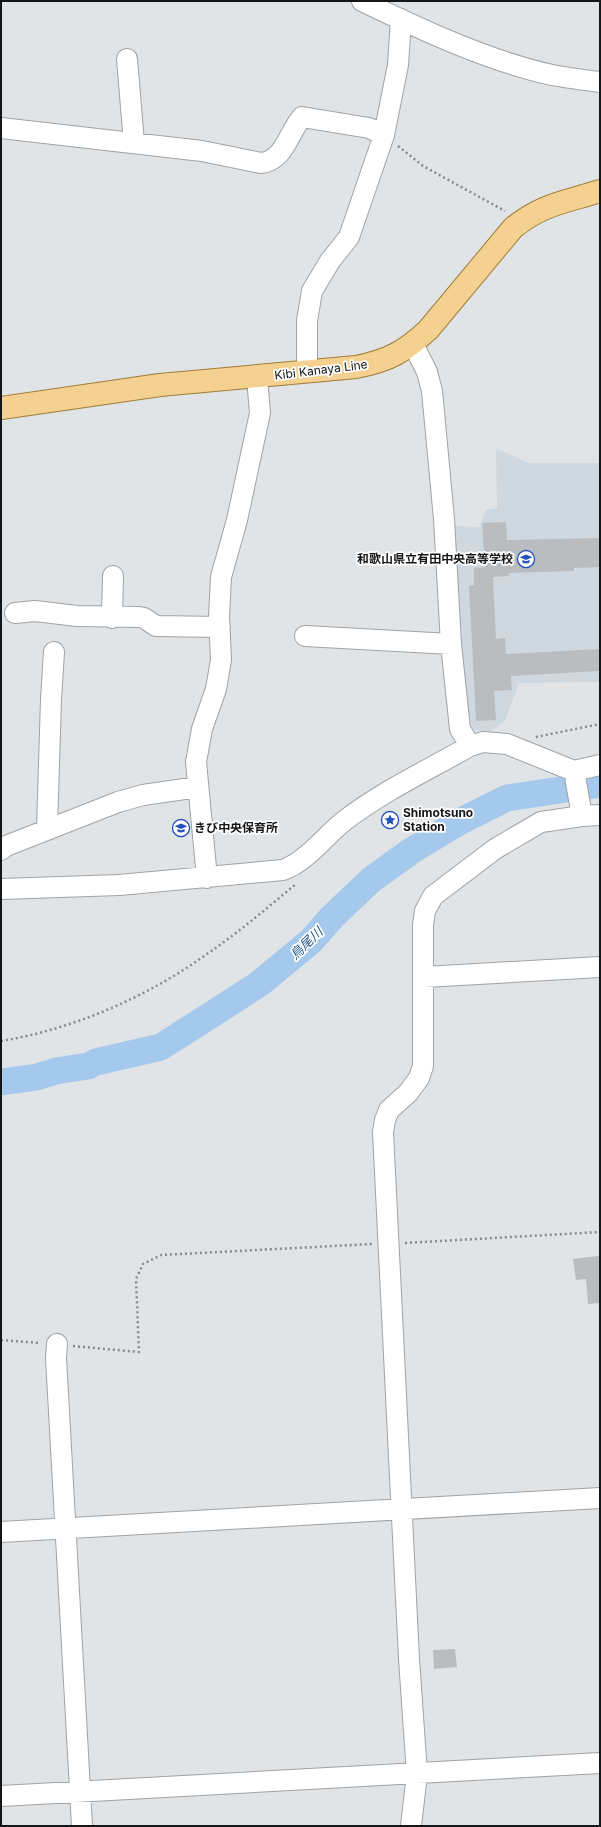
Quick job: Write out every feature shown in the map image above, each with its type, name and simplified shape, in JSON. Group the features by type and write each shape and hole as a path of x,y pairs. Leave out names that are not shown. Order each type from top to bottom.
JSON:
{"main road":[{"name":"Kibi Kanaya Line","path":"1,408 160,386 256,378 371,364 393,357 413,344 428,330 513,228 522,220 540,209 600,191"}],"street":[{"path":"362,1 401,20 485,55 551,74 600,82"},
{"path":"307,372 307,321 312,291 330,261 350,237 384,134 398,65 401,20"},
{"path":"127,59 134,143"},
{"path":"1,128 202,150 261,163 268,162 276,158 302,117 368,128 384,134"},
{"path":"413,344 426,372 432,391 444,519 451,644 460,728 470,746"},
{"path":"207,878 196,762 198,745 216,689 220,660 221,577 237,520 260,413 256,378"},
{"path":"112,618 113,576"},
{"path":"15,613 35,611 112,618 139,617 144,618 156,626 220,627"},
{"path":"305,636 451,644"},
{"path":"48,829 51,698 54,652"},
{"path":"1,889 119,885 283,870 292,866 344,821 369,804 470,746 483,742 508,744 574,774 600,765"},
{"path":"411,1826 417,1774 383,1132 385,1120 389,1110 408,1093 419,1078 423,1066 423,925 425,912 433,896 495,848 541,822 588,813 574,774"},
{"path":"1,850 6,846 118,802 143,795 198,787"},
{"path":"424,977 600,967"},
{"path":"57,1344 56,1358 82,1826"},
{"path":"1,1532 402,1508 600,1498"},
{"path":"1,1796 600,1763"}],"path":[{"path":"384,134 423,166 522,220"},
{"path":"1,1340 139,1352 136,1279 143,1264 161,1255 600,1232"}],"shaded area":[{"name":"和歌山県立有田中央高等学校","path":"496,448 528,463 600,463 600,682 519,683 505,721 490,732 475,730 466,723 451,526 479,527 486,510 497,508"}],"building":[{"path":"506,522 507,540 600,538 600,567 574,568 574,571 509,573 509,576 493,577 496,639 505,638 506,654 600,649 600,671 511,676 512,690 494,691 496,720 476,721 469,586 474,585 474,568 485,567 482,523"},
{"path":"599,1256 600,1303 588,1304 586,1279 576,1280 573,1259"},
{"path":"455,1649 457,1667 434,1669 433,1650"}],"waterway":[{"name":"鳥尾川","path":"1,1082 37,1077 56,1071 88,1066 96,1062 161,1047 259,984 311,941 332,917 371,880 411,851 459,822 507,798 600,784"}],"place":[{"name":"和歌山県立有田中央高等学校","path":"526,559"},
{"name":"Shimotsuno Station","path":"390,820"},
{"name":"きび中央保育所","path":"181,828"}]}
